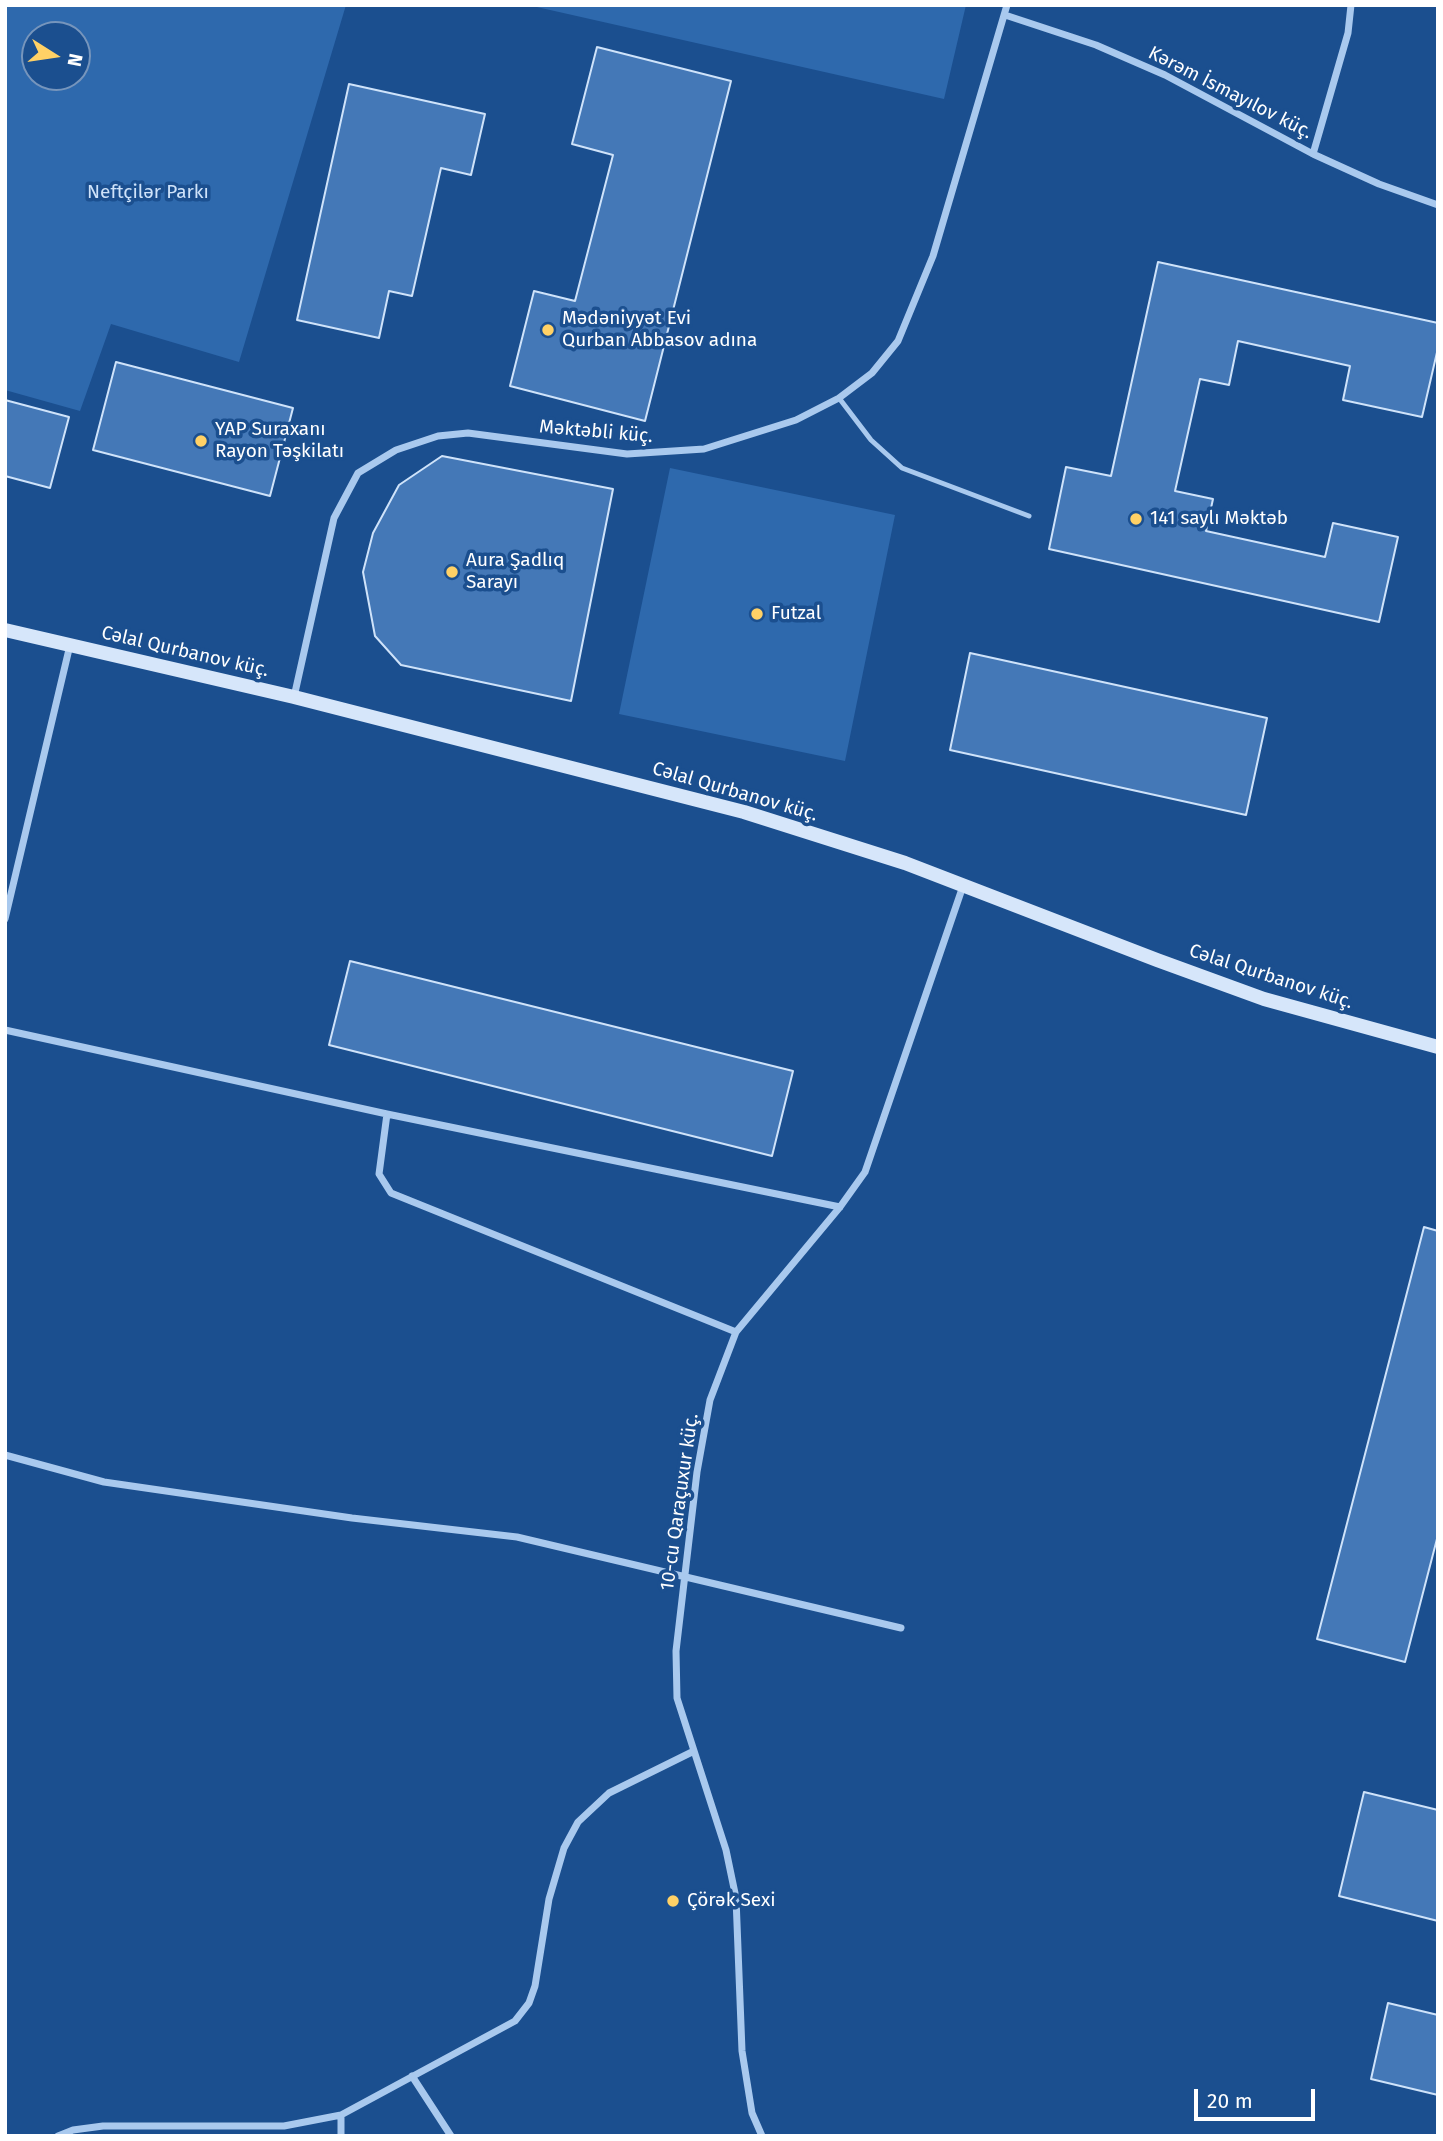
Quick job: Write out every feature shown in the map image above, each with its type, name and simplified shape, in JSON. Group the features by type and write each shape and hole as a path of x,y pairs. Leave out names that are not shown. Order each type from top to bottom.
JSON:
{"street":[{"name":"Məktəbli küç.","path":"294,697 334,518 358,473 396,450 438,436 468,433 627,454 704,449 796,420 838,398 872,373 898,341 933,256 1007,5"},
{"path":"1313,153 1348,33 1351,5"},
{"name":"Kərəm İsmayılov küç.","path":"1005,15 1096,45 1165,75 1313,153 1379,184 1438,205"},
{"name":"Cəlal Qurbanov küç.","path":"5,630 294,697 744,812 905,863 1264,999 1438,1047"},
{"path":"5,919 70,645"},
{"name":"10-cu Qaraçuxur küç.","path":"762,2136 752,2113 742,2052 736,1898 726,1850 677,1698 676,1651 698,1472 710,1400 736,1332 839,1208 865,1172 963,886"},
{"path":"5,1030 387,1114 839,1208"},
{"path":"387,1114 379,1174 391,1193 736,1332"},
{"path":"5,1455 104,1482 352,1518 517,1537 901,1628"},
{"path":"58,2136 74,2130 103,2126 284,2126 341,2115 515,2021 529,2003 535,1986 549,1899 564,1848 578,1822 610,1793 694,1751"},
{"path":"412,2076 451,2136"},
{"path":"341,2115 341,2136"}],"lane":[{"path":"838,398 871,440 902,468 1029,516"}],"green space":[{"name":"Neftçilər Parkı","path":"5,5 346,5 239,362 111,324 80,411 5,390"},
{"path":"528,5 966,5 944,99"},
{"name":"Futzal","path":"670,468 895,515 845,761 619,714"}],"building":[{"path":"597,47 731,81 645,421 510,386 534,291 575,301 613,155 572,144"},
{"path":"349,84 485,114 471,175 441,168 412,296 389,291 379,338 297,320"},
{"path":"1158,262 1438,323 1438,348 1422,417 1343,400 1350,366 1238,341 1229,385 1200,379 1175,491 1213,499 1206,531 1325,557 1333,523 1398,537 1379,622 1049,549 1066,467 1111,476"},
{"path":"116,362 293,408 270,496 93,450"},
{"path":"5,400 69,417 50,488 5,476"},
{"path":"442,456 613,489 571,701 401,665 375,636 363,572 373,533 399,485"},
{"path":"970,653 1267,718 1246,815 950,750"},
{"path":"350,961 793,1071 772,1156 329,1045"},
{"path":"1424,1227 1438,1231 1438,1535 1405,1662 1317,1639"},
{"path":"1364,1792 1438,1810 1438,1921 1339,1896"},
{"path":"1388,2003 1438,2015 1438,2095 1371,2079"}],"place":[{"name":"Mədəniyyət Evi Qurban Abbasov adına","path":"548,330"},
{"name":"YAP Suraxanı Rayon Təşkilatı","path":"201,441"},
{"name":"141 saylı Məktəb","path":"1136,519"},
{"name":"Aura Şadlıq Sarayı","path":"452,572"},
{"name":"Futzal","path":"757,614"},
{"name":"Çörək Sexi","path":"673,1901"}]}
